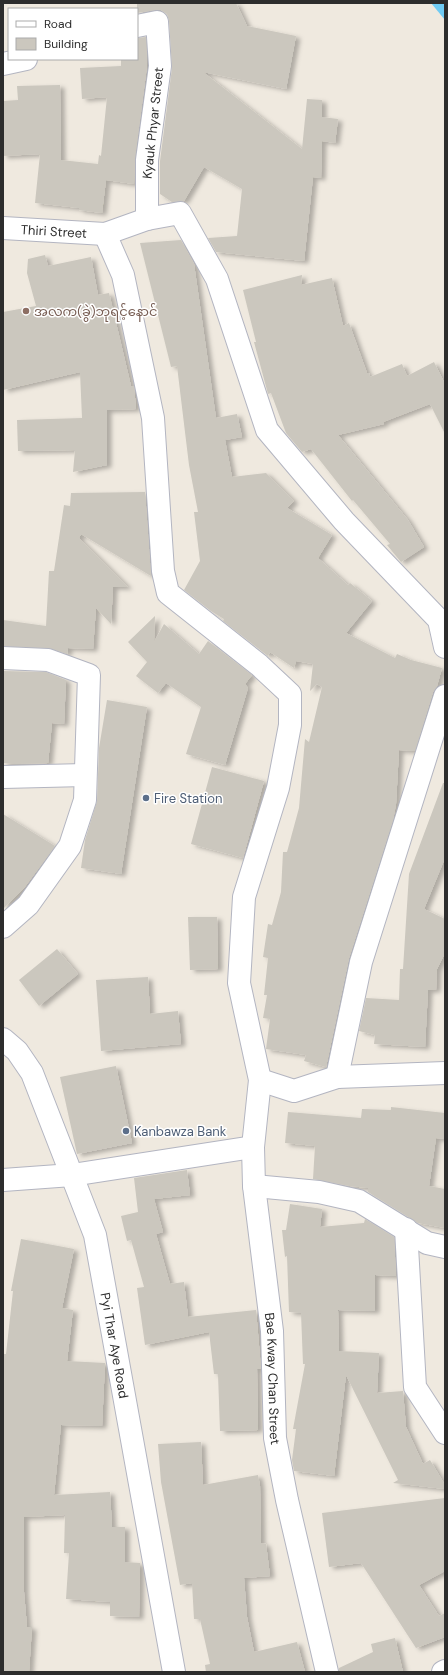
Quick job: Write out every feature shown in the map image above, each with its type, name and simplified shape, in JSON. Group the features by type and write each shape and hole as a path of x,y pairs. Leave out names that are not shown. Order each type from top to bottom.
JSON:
{"street":[{"name":"Kyauk Phyar Street","path":"138,26 157,22 160,66 147,160 147,219"},
{"path":"3,64 21,60"},
{"path":"105,234 147,219 180,213 217,279 267,430 344,521 439,620 445,647"},
{"name":"Thiri Street","path":"3,228 105,234"},
{"name":"Bae Kway Chan Street","path":"105,234 123,275 153,418 163,571 168,593 259,665 290,694 290,725 278,788 244,897 239,983 260,1080 254,1147 254,1186 272,1331 275,1438 287,1500 327,1672"},
{"path":"3,658 48,660 89,676 85,800 70,846 28,906 3,927"},
{"path":"337,1076 361,962 445,696"},
{"path":"3,776 85,775"},
{"name":"Pyi Thar Aye Road","path":"3,1039 17,1051 32,1073 95,1235 174,1672"},
{"path":"260,1080 294,1092 337,1076 445,1073"},
{"path":"3,1180 72,1175 254,1147"},
{"path":"254,1186 319,1192 359,1201 427,1243 445,1247"},
{"path":"406,1229 415,1387 445,1433"}],"water":[{"path":"431,3 445,3 445,20"}],"building":[{"path":"137,3 236,3 247,26 296,36 286,89 203,72 302,149 307,99 322,100 322,117 338,119 335,143 322,141 321,178 313,177 304,261 216,252 208,238 237,236 242,189 204,167 184,201 172,202 160,194 160,161 172,68 169,21 167,14 161,10 138,13"},
{"path":"146,37 147,66 135,158 134,184 106,180 102,213 79,210 79,208 35,203 40,154 3,156 3,101 18,100 17,86 60,85 61,160 98,164 99,155 101,156 107,97 82,99 80,68 121,66 121,60 138,60 138,38"},
{"path":"181,240 194,264 216,418 237,414 242,437 225,440 232,477 266,473 294,501 287,508 332,535 318,558 348,585 350,583 372,601 346,633 395,658 397,654 411,660 442,668 415,751 399,750 396,804 393,820 349,958 326,1067 304,1061 306,1055 266,1049 270,1019 263,1018 267,995 264,995 268,958 263,957 268,924 272,925 281,892 283,852 287,852 299,808 305,739 309,742 322,687 317,684 310,691 313,664 296,661 294,668 270,652 268,656 223,621 224,619 184,590 200,561 194,512 198,512 189,465 177,366 171,367 140,243"},
{"path":"45,255 48,266 91,257 98,295 109,293 131,386 134,386 136,409 107,410 107,465 73,472 75,450 18,451 17,420 82,418 80,372 3,390 3,312 36,306 27,273 28,259"},
{"path":"302,275 301,285 332,278 343,326 349,323 367,373 369,373 370,377 402,364 407,376 434,362 445,384 445,434 430,404 383,422 384,424 338,435 408,520 424,547 401,562 387,545 390,544 353,500 352,501 311,449 302,452 286,433 271,393 268,394 254,342 256,342 243,290"},
{"path":"145,492 151,576 81,534 79,538 128,587 113,587 111,624 96,608 93,649 68,648 67,654 49,648 3,646 3,620 46,626 49,571 54,571 64,505 70,506 71,493"},
{"path":"155,616 154,642 164,624 199,654 208,641 252,675 245,684 248,688 225,765 186,754 201,707 166,683 158,693 136,676 147,662 128,642"},
{"path":"3,671 46,672 66,680 64,724 52,723 48,763 3,763"},
{"path":"107,700 147,707 121,874 81,868 85,840 97,801 99,748"},
{"path":"212,767 264,781 243,858 191,844"},
{"path":"443,783 445,783 445,858 424,909 445,919 445,953 437,969 436,990 428,990 425,1047 374,1044 375,1035 359,1031 366,998 399,1000 400,969 403,969 409,874"},
{"path":"3,814 55,846 24,888 3,909"},
{"path":"188,917 217,917 218,969 190,970"},
{"path":"57,949 78,974 39,1006 19,980"},
{"path":"148,977 150,1014 178,1011 181,1044 101,1051 96,980"},
{"path":"116,1066 132,1143 77,1154 60,1077"},
{"path":"391,1107 445,1113 445,1139 436,1138 429,1186 445,1189 445,1228 418,1223 368,1192 368,1188 313,1179 315,1146 285,1143 288,1112 361,1118 362,1109 391,1110"},
{"path":"187,1170 190,1195 154,1199 163,1232 156,1234 170,1284 184,1282 188,1317 256,1310 261,1369 257,1369 258,1430 220,1431 218,1374 214,1374 209,1332 145,1345 137,1288 144,1287 131,1240 127,1241 121,1216 138,1212 134,1178"},
{"path":"290,1204 322,1209 320,1227 364,1223 365,1219 394,1237 396,1276 375,1275 375,1311 338,1310 339,1351 379,1353 377,1393 403,1391 406,1427 423,1464 430,1460 445,1485 445,1489 393,1483 398,1480 346,1375 334,1476 294,1471 292,1460 296,1429 293,1429 305,1364 303,1364 301,1313 289,1312 287,1256 285,1257 282,1230 286,1230"},
{"path":"21,1239 74,1249 62,1308 73,1310 67,1361 105,1363 102,1426 61,1425 54,1495 110,1492 112,1527 125,1527 125,1562 140,1563 139,1617 110,1616 110,1602 66,1599 69,1553 64,1553 65,1515 24,1517 24,1592 27,1627 32,1627 29,1672 3,1672 3,1354 6,1354 13,1291 11,1291"},
{"path":"201,1442 203,1485 258,1475 260,1486 261,1543 266,1544 270,1576 244,1578 247,1617 254,1652 297,1642 305,1672 206,1672 205,1665 210,1664 200,1619 194,1619 192,1583 180,1585 161,1482 158,1444"},
{"path":"445,1498 445,1571 419,1585 439,1616 445,1613 445,1637 416,1648 361,1563 329,1567 322,1513"},
{"path":"395,1638 403,1672 339,1672 339,1668 373,1652 371,1644"}],"place":[{"name":"အလက(ခွဲ)ဘုရင့်နောင်","path":"26,311"},
{"name":"Fire Station","path":"146,798"},
{"name":"Kanbawza Bank","path":"126,1131"}]}
